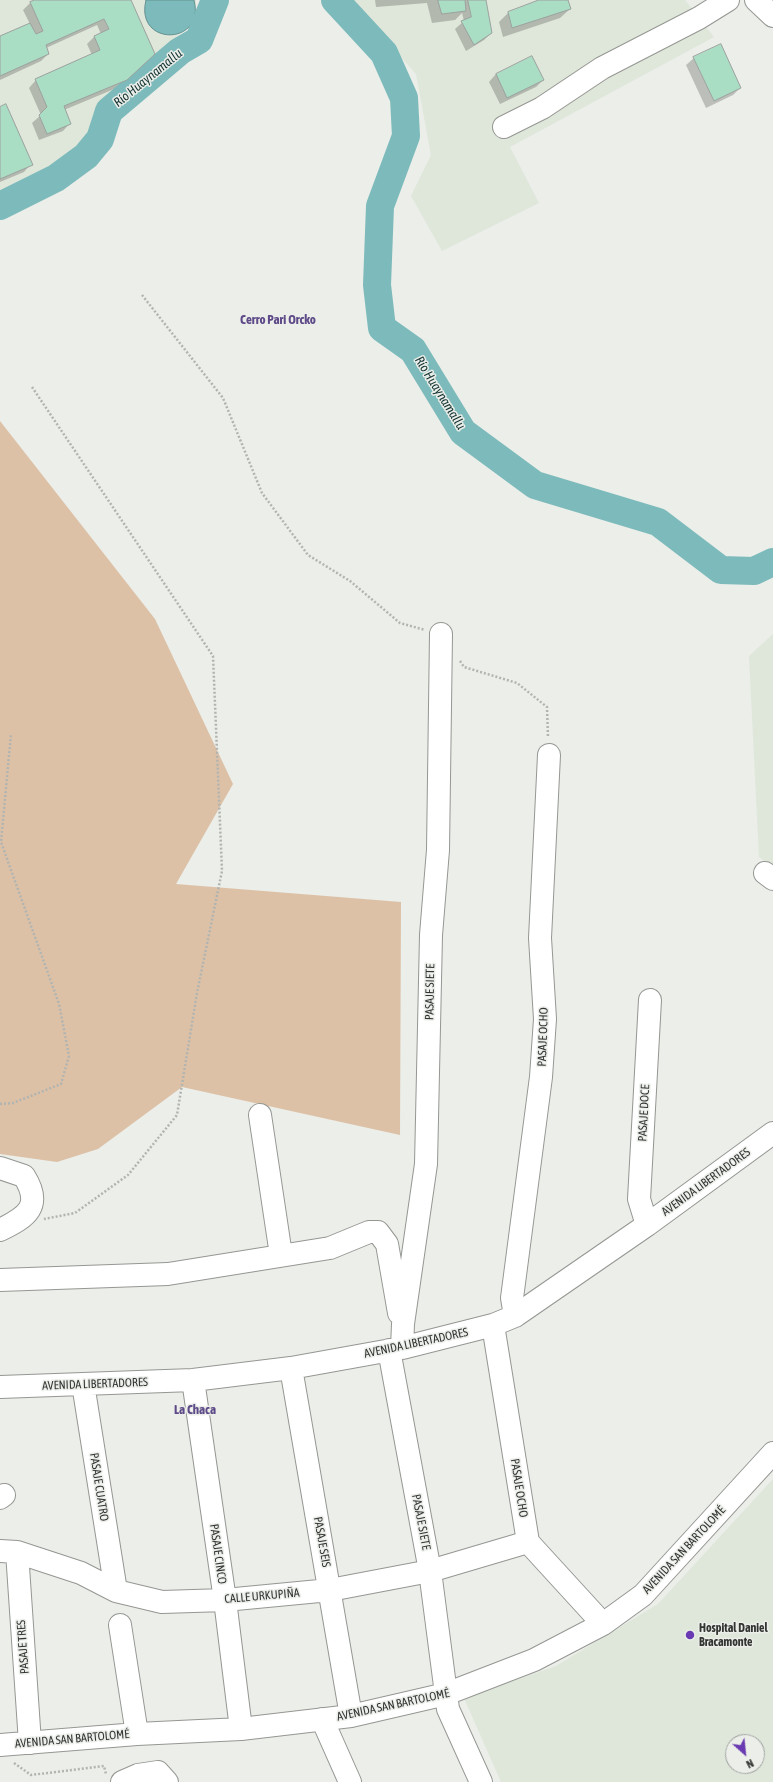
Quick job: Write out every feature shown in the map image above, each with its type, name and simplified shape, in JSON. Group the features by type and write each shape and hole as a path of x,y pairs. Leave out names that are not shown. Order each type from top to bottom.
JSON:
{"main road":[{"path":"504,127 542,108 602,68 699,18 728,0"},
{"path":"756,0 773,16"},
{"name":"PASAJE SIETE","path":"441,634 438,850 431,935 426,1164 403,1324 395,1349 430,1571 448,1709 481,1782"},
{"name":"PASAJE OCHO","path":"515,1316 512,1298 541,1077 545,1019 540,938 549,755"},
{"name":"PASAJE DOCE","path":"646,1225 639,1199 650,1000"},
{"path":"260,1115 281,1255"},
{"name":"AVENIDA LIBERTADORES","path":"0,1387 193,1380 291,1368 395,1349 493,1325 515,1316 646,1225 773,1133"},
{"path":"0,1168 24,1176 32,1188 32,1204 21,1220 0,1230"},
{"path":"0,1280 168,1274 330,1248 369,1232 378,1232 387,1244 397,1308 403,1324"},
{"name":"PASAJE OCHO","path":"493,1325 528,1542"},
{"name":"PASAJE SEIS","path":"291,1368 351,1716"},
{"name":"PASAJE CINCO","path":"193,1380 225,1600 241,1729"},
{"name":"PASAJE CUATRO","path":"83,1384 116,1591"},
{"name":"AVENIDA SAN BARTOLOMÉ","path":"6,1754 30,1743 137,1734 241,1729 351,1716 446,1694 534,1660 603,1624 643,1595 773,1453"},
{"path":"528,1542 603,1624"},
{"name":"CALLE URKUPIÑA","path":"8,1551 81,1573 116,1591 162,1602 225,1600 330,1590 430,1571 528,1542"},
{"name":"PASAJE TRES","path":"8,1551 30,1743"},
{"path":"120,1624 137,1734"},
{"path":"322,1720 350,1782"},
{"path":"114,1779 138,1775 162,1777"}],"path":[{"path":"142,295 223,398 262,493 308,555 350,582 400,623 441,634"},
{"path":"32,387 212,656 222,872 197,994 177,1116 128,1175 75,1213 37,1220"},
{"path":"456,656 464,667 517,683 547,707 549,755"},
{"path":"0,1104 13,1104 60,1084 68,1056 59,1004 2,842 11,734"},
{"path":"6,1754 31,1775 104,1766 114,1779"}],"shaded area":[{"path":"0,0 196,0 196,8 192,24 155,54 93,114 87,143 52,169 37,178 0,191"},
{"path":"349,0 685,0 714,37 510,147 539,203 442,251 411,196 431,155 416,74"},
{"path":"0,421 155,619 233,784 176,884 401,902 400,1135 182,1087 98,1149 57,1162 0,1154"},
{"path":"773,634 773,867 759,857 749,656"},
{"name":"Hospital Daniel Bracamonte","path":"773,1479 773,1782 501,1782 464,1698 556,1666 658,1604"}],"water":[{"path":"146,0 194,0 195,15 190,26 181,33 170,35 159,33 150,26 145,15"}],"building":[{"path":"35,0 131,0 155,54 127,80 64,106 71,124 47,134 39,115 47,107 35,79 100,50 94,36 109,29 104,19 46,45 49,54 0,76 0,36 30,23 36,34 43,31 30,2"},
{"path":"438,0 465,0 466,11 442,14"},
{"path":"468,0 486,0 492,33 474,45 461,21 471,17"},
{"path":"539,0 568,0 571,9 512,28 508,12"},
{"path":"721,44 741,88 714,101 693,57"},
{"path":"532,56 544,80 507,98 496,74"},
{"path":"6,104 33,165 0,179 0,107"}],"waterway":[{"name":"Río Huaynamallu","path":"0,206 56,178 86,156 100,139 109,111 180,51 199,40 215,0"},
{"name":"Río Huaynamallu","path":"335,0 384,53 404,98 406,136 380,206 377,285 382,328 413,350 463,432 535,485 658,522 721,570 754,571 773,562"}],"place":[{"name":"Hospital Daniel Bracamonte","path":"690,1635"}],"district":[{"name":"Cerro Pari Orcko","path":"278,320"},
{"name":"La Chaca","path":"195,1410"}]}
